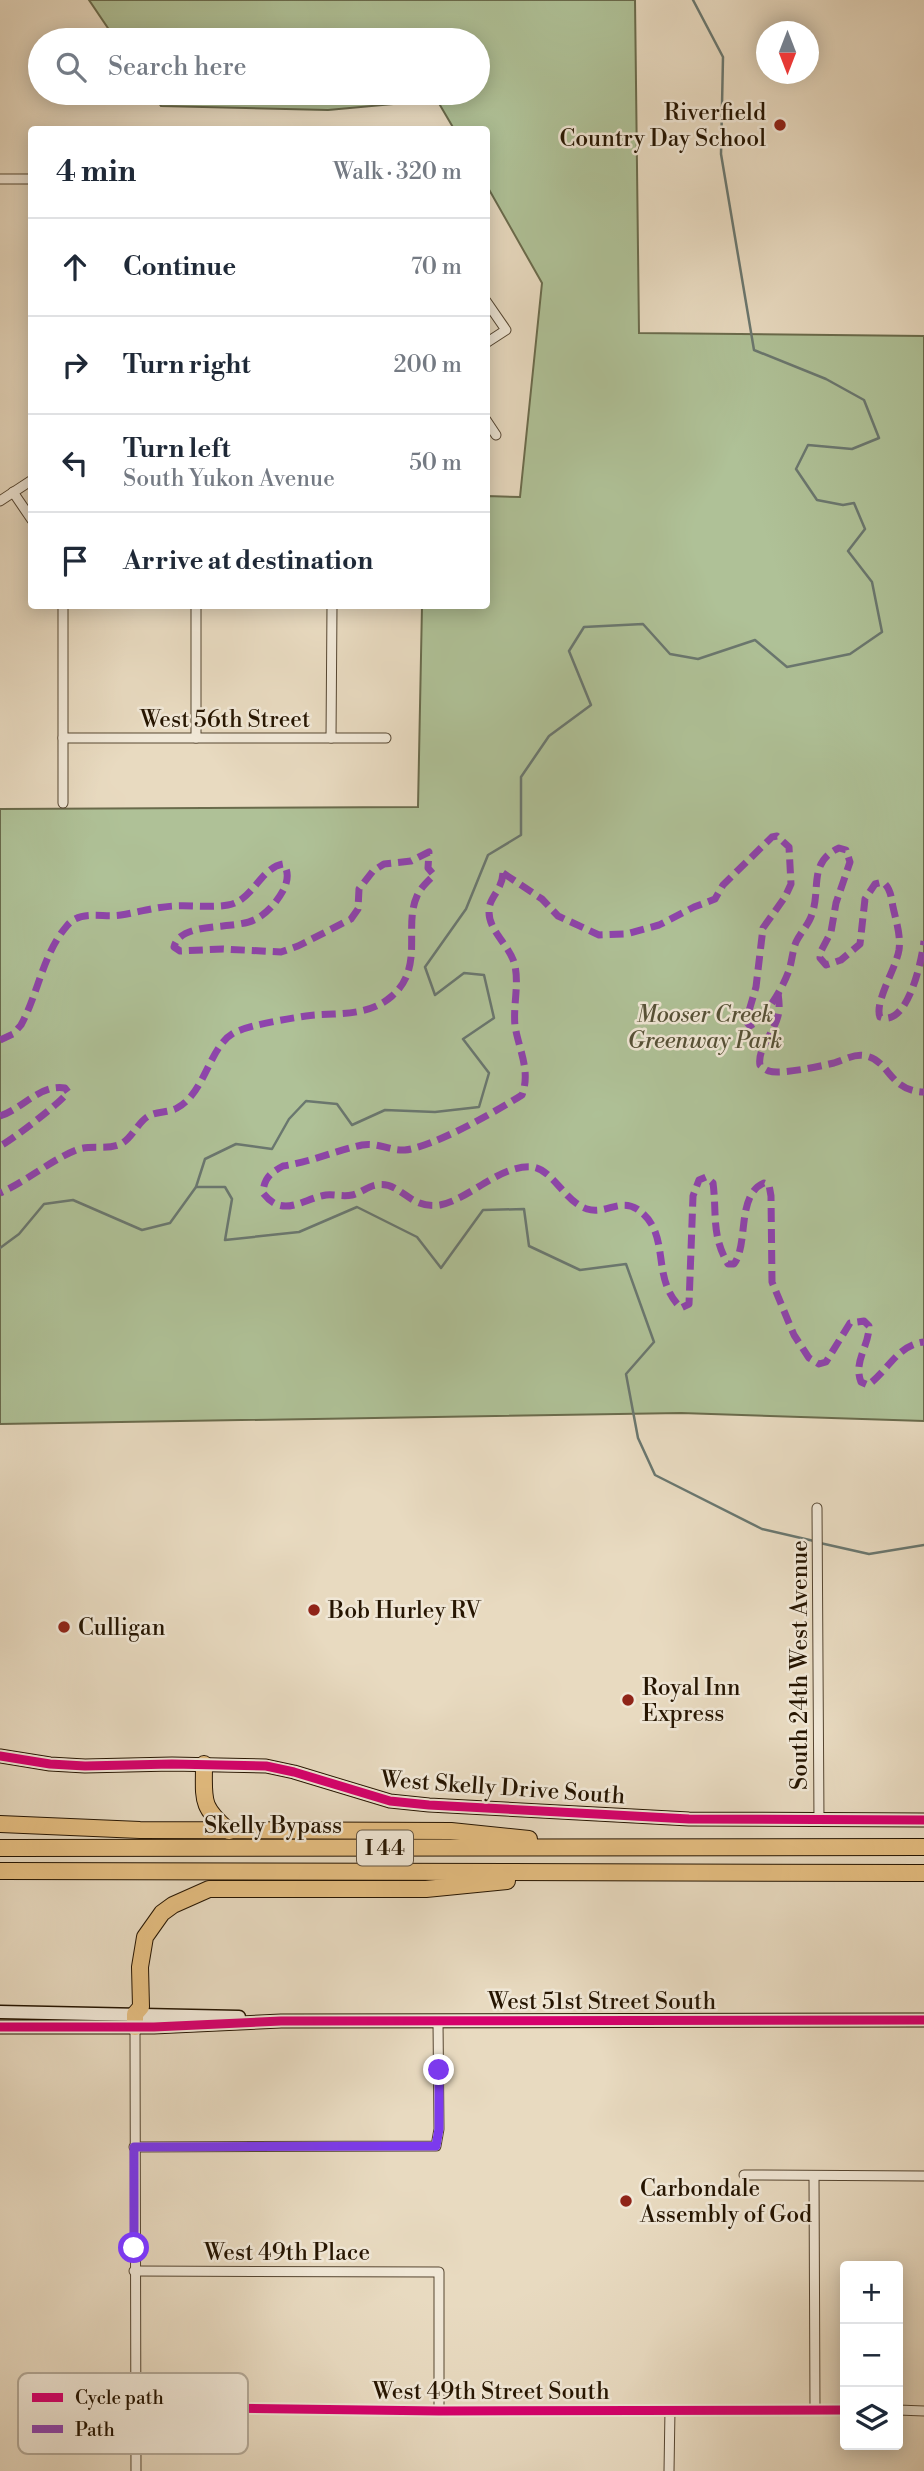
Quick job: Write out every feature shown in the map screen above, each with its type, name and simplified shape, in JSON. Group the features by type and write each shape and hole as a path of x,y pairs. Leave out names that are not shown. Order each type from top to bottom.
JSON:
{"highway":[{"path":"204,1764 206,1808 229,1831"},
{"path":"0,1824 229,1831 451,1830 604,1847"},
{"name":"Skelly Bypass","path":"0,1849 924,1847"},
{"name":"Skelly Bypass","path":"0,1871 924,1873"},
{"path":"135,2021 141,2007 140,1967 145,1937 162,1913 173,1905 209,1889 426,1889 604,1872"}],"street":[{"path":"0,179 28,179"},
{"path":"490,307 506,330 490,340"},
{"path":"490,426 496,435"},
{"path":"0,501 28,483"},
{"path":"13,492 28,514"},
{"path":"63,609 63,803"},
{"path":"196,609 196,738"},
{"path":"331,738 332,609"},
{"name":"West 56th Street","path":"63,738 386,738"},
{"name":"South 24th West Avenue","path":"817,1508 819,1821"},
{"name":"West Skelly Drive South","path":"0,1756 50,1764 85,1766 266,1766 390,1801 689,1819 924,1820"},
{"name":"West 51st Street South","path":"0,2012 135,2021"},
{"name":"West 51st Street South","path":"0,2026 135,2021 924,2020"},
{"path":"135,2021 136,2373"},
{"path":"134,2147 436,2146 439,2129 438,2021"},
{"path":"744,2175 924,2176"},
{"path":"814,2176 815,2409"},
{"name":"West 49th Place","path":"134,2271 439,2272 439,2411"},
{"name":"West 49th Street South","path":"248,2408 840,2410"},
{"path":"669,2471 670,2410"},
{"path":"903,2410 924,2411"}],"green space":[{"name":"Mooser Creek Greenway Park","path":"89,0 635,0 639,333 924,336 924,1421 681,1413 0,1424 0,809 418,807 422,609 490,609 490,496 520,497 542,283 490,191 490,126 452,126 440,105 490,105 490,28 108,28"},
{"path":"160,105 382,105 328,110"}],"waterway":[{"path":"0,1248 19,1234 44,1204 73,1200 142,1230 170,1223 196,1187 205,1159 236,1144 272,1149 289,1119 306,1101 337,1104 352,1125 385,1110 435,1112 479,1107 489,1073 463,1039 494,1018 484,975 464,973 435,995 425,967 466,909 488,855 521,835 521,777 549,736 591,705 569,651 584,627 643,624 670,654 698,659 755,640 787,667 850,654 882,632 872,582 848,551 865,529 854,503 843,505 817,500 796,469 808,445 852,449 879,438 864,400 826,379 754,350 721,154 723,57 693,0"},
{"path":"196,1187 225,1187 232,1199 225,1240 299,1232 357,1207 417,1237 441,1268 483,1210 524,1209 529,1246 580,1270 626,1264 654,1342 626,1374 638,1438 655,1475 762,1529 814,1541"},
{"path":"820,1543 869,1554 924,1545"}],"marked path":[{"path":"503,873 542,899 558,916 599,935 626,934 659,925 715,899 723,885 772,837 777,836 789,847 791,884 763,928 756,987 746,1021 750,1026 767,1010 781,987 796,942 812,914 819,868 829,854 839,848 846,850 850,862 836,903 831,932 821,951 820,958 826,965 841,960 860,944 865,899 875,884 883,882 890,893 898,928 899,950 880,1003 880,1017 890,1018 906,1003 917,976 924,941"},
{"path":"0,1040 13,1034 21,1025 52,949 66,927 77,918 91,915 114,916 167,907 228,905 244,897 268,872 283,864 287,873 285,886 275,903 263,914 245,923 186,933 178,939 174,947 180,951 223,949 281,952 351,919 358,909 359,889 373,871 384,864 411,861 429,852 428,868 434,875 417,896 413,908 411,960 402,985 392,996 361,1011 298,1017 238,1031 220,1045 195,1091 177,1108 147,1117 121,1144 79,1149 0,1193"},
{"path":"503,873 489,912 492,926 515,966 515,1026 525,1077 522,1095 465,1127 417,1147 399,1150 362,1145 283,1166 268,1176 265,1183 263,1193 270,1201 278,1205 293,1205 326,1195 352,1195 374,1186 385,1185 420,1203 440,1205 451,1202 509,1171 533,1167 547,1174 572,1200 587,1209 600,1210 625,1205 637,1209 648,1219 655,1230 666,1283 671,1296 681,1308 689,1304 693,1196 699,1180 706,1177 713,1183 717,1234 728,1264 734,1264 738,1255 750,1198 755,1189 764,1183 769,1185 771,1196 772,1282 794,1335 809,1358 819,1364 826,1362 850,1323 864,1321 869,1326 859,1374 861,1382 868,1385 900,1353 924,1342"},
{"path":"778,993 778,1016 760,1059 760,1065 765,1069 774,1072 801,1070 862,1055 874,1059 904,1087 924,1092"},
{"path":"0,1116 47,1090 65,1088 68,1092 37,1120 0,1146"}],"cycle path":[{"path":"0,1756 50,1764 85,1766 266,1766 390,1801 429,1805 689,1819 924,1820"},
{"path":"0,2027 154,2027 281,2021 924,2020"},
{"path":"248,2408 840,2410"}],"place":[{"name":"Riverfield Country Day School","path":"780,125"},
{"name":"Bob Hurley RV","path":"314,1610"},
{"name":"Culligan","path":"64,1627"},
{"name":"Royal Inn Express","path":"628,1700"},
{"name":"Carbondale Assembly of God","path":"626,2201"}],"route":[{"path":"134,2248 134,2147 436,2146 439,2129 439,2070"}]}
